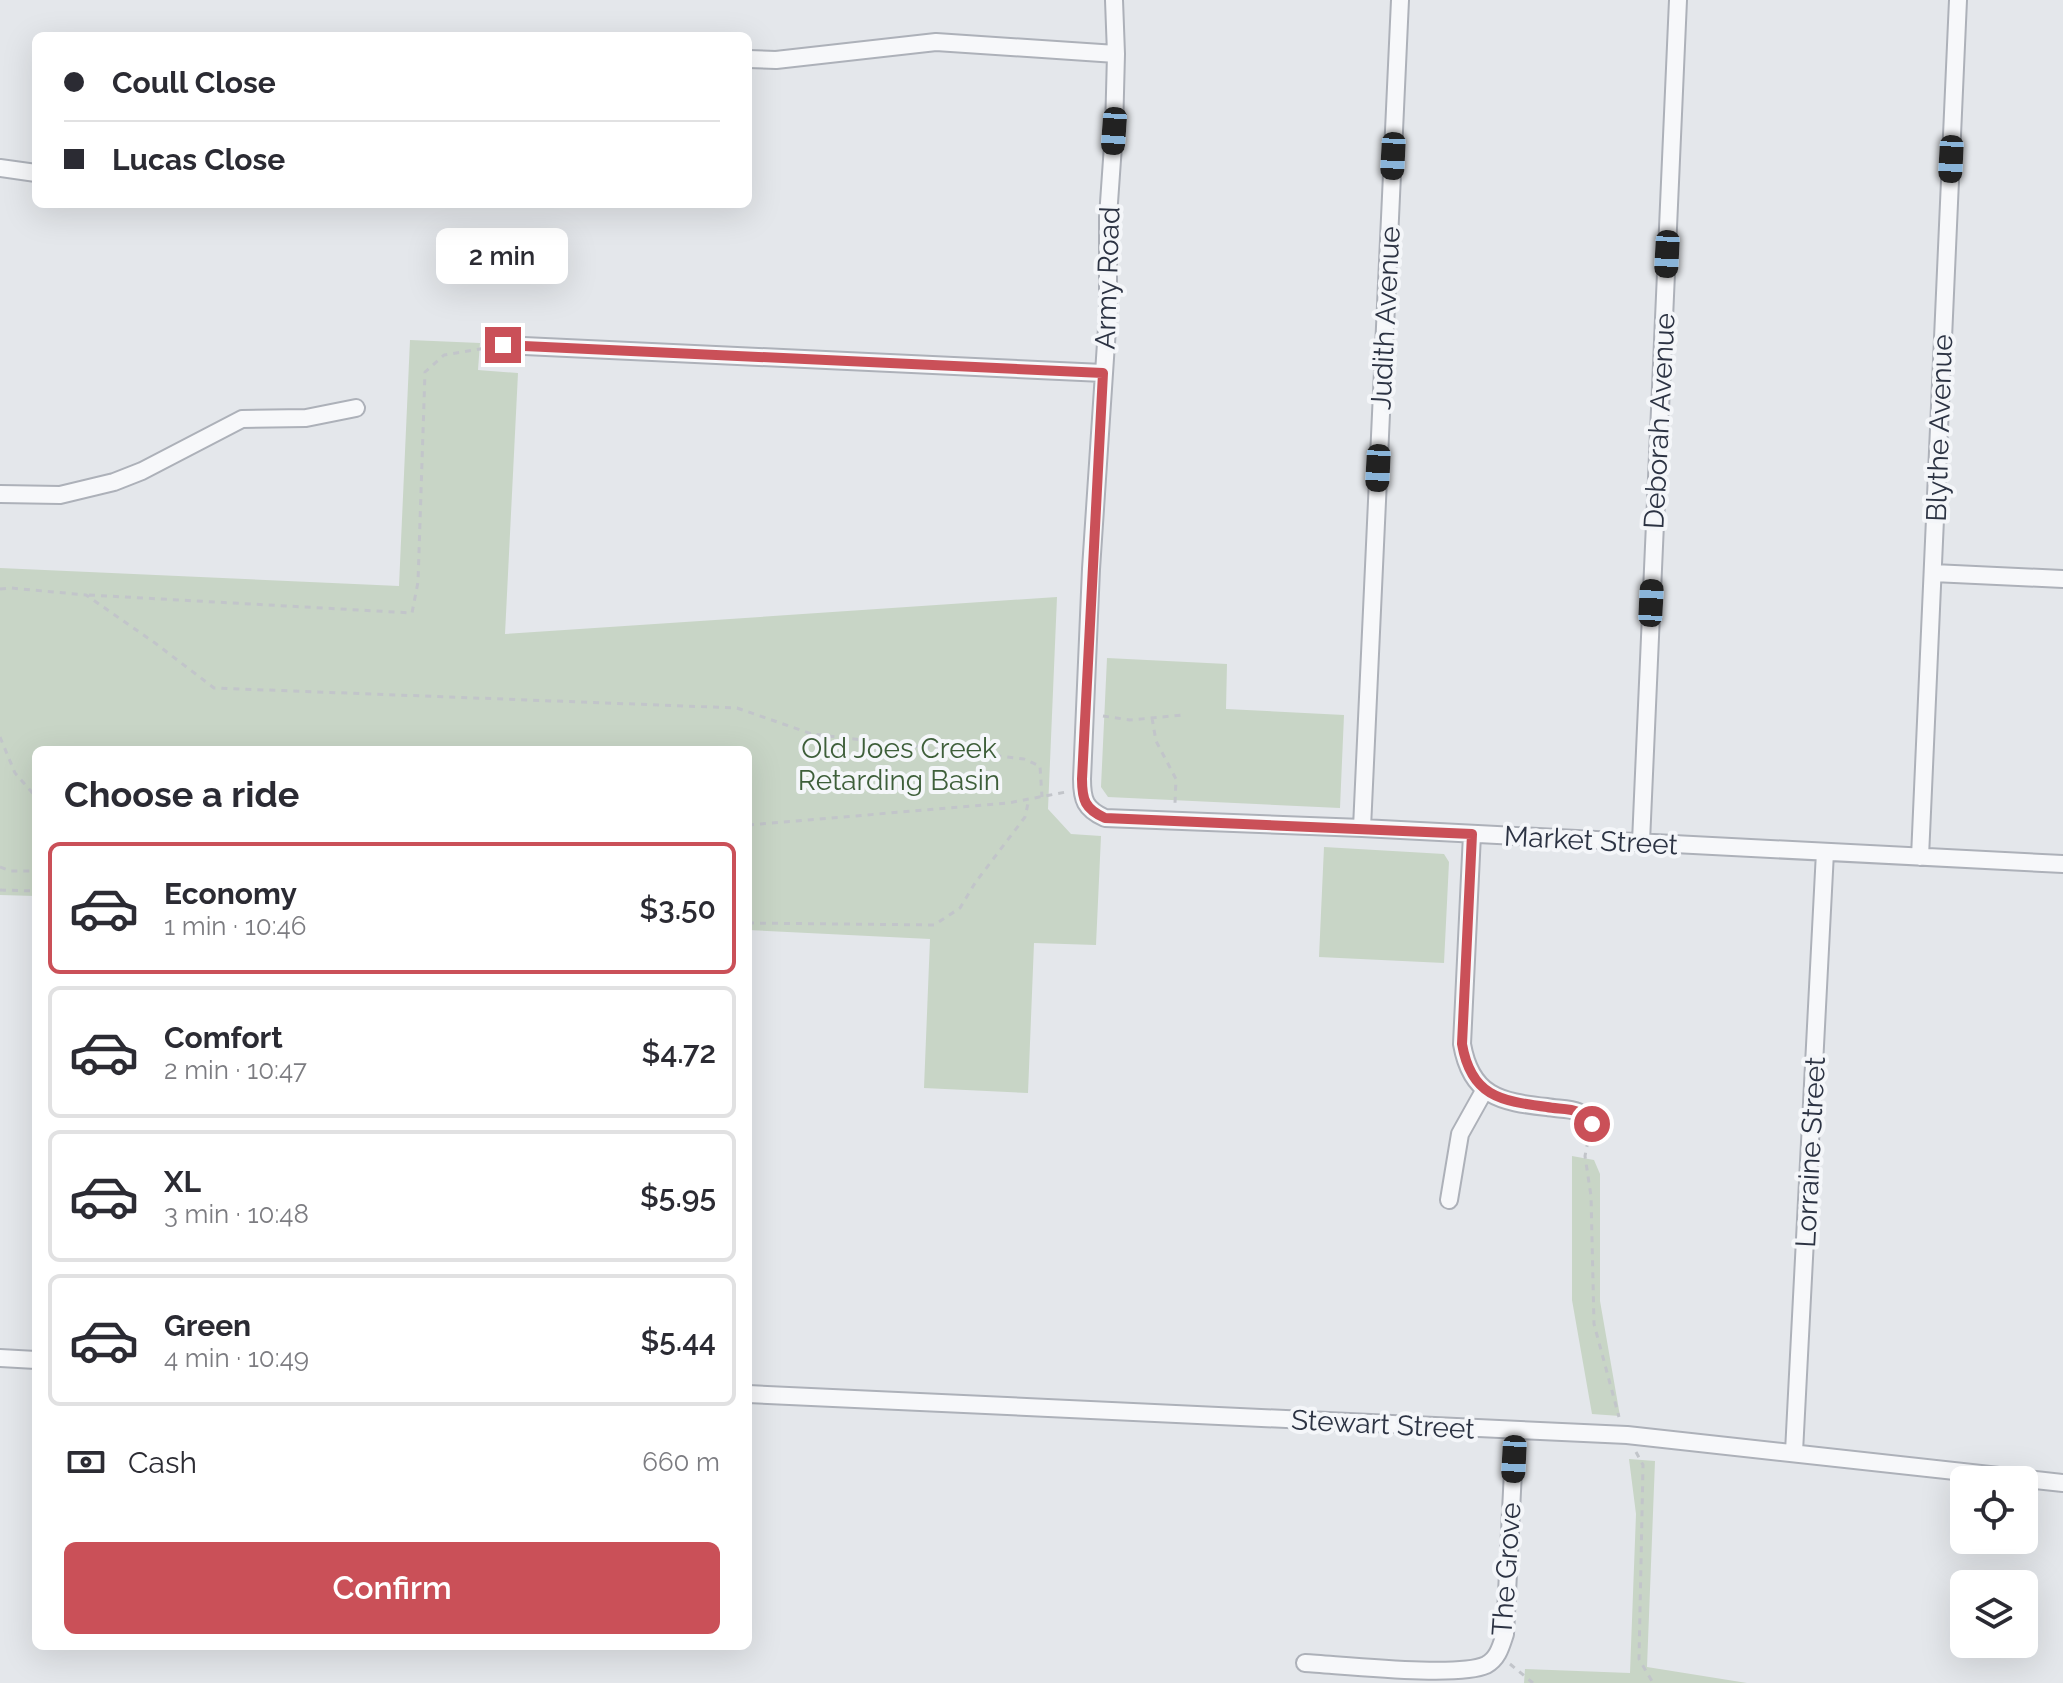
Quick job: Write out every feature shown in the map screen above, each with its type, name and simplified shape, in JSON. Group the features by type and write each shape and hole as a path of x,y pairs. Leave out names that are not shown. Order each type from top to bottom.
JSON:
{"street":[{"name":"Army Road","path":"1082,796 1091,569 1108,313 1108,217 1116,54 1114,0"},
{"name":"Judith Avenue","path":"1362,828 1400,0"},
{"name":"Deborah Avenue","path":"1641,842 1678,0"},
{"name":"Blythe Avenue","path":"1920,857 1958,0"},
{"path":"752,59 776,60 936,42 1116,54"},
{"path":"0,168 32,172"},
{"path":"503,345 1103,373"},
{"path":"0,494 60,495 114,482 142,471 242,419 306,418 356,408"},
{"path":"1933,573 2063,579"},
{"name":"Market Street","path":"1082,796 1090,811 1105,818 2063,864"},
{"path":"1472,834 1462,1044 1465,1061 1484,1091 1491,1096 1577,1111 1592,1124"},
{"name":"Lorraine Street","path":"1794,1452 1825,852"},
{"path":"1449,1200 1460,1134 1484,1091"},
{"path":"0,1358 32,1360"},
{"name":"Stewart Street","path":"752,1394 1627,1435 2063,1483"},
{"name":"The Grove","path":"1305,1663 1462,1670 1488,1664 1499,1652 1505,1634 1515,1430"}],"path":[{"path":"0,589 412,613 418,582 425,372 444,355 503,345"},
{"path":"86,595 214,688 737,708 812,734 1024,759 1040,766 1042,797"},
{"path":"1102,716 1130,720 1183,715"},
{"path":"1152,718 1156,741 1176,779 1175,803"},
{"path":"0,737 15,773 32,792"},
{"path":"752,825 1008,803 1067,792 1082,796"},
{"path":"752,923 934,925 960,908 1025,817 1029,799"},
{"path":"0,867 11,871 32,871"},
{"path":"0,890 32,891"},
{"path":"1499,1652 1533,1683"}],"green space":[{"name":"Old Joes Creek Retarding Basin","path":"410,340 480,343 478,370 518,373 505,634 1057,597 1048,809 1071,834 1101,836 1096,945 1034,943 1028,1093 924,1088 930,939 752,930 752,746 32,746 32,896 0,895 0,568 399,586"},
{"path":"1107,658 1227,664 1226,709 1344,715 1340,808 1108,797 1101,787"},
{"path":"1324,847 1444,854 1449,862 1444,963 1319,957"},
{"path":"1572,1156 1594,1160 1600,1174 1600,1301 1620,1416 1592,1414 1572,1300"},
{"path":"1629,1459 1655,1461 1647,1667 1747,1683 1524,1683 1525,1669 1630,1673 1636,1514"}],"route":[{"path":"503,345 1103,373 1082,779 1082,796 1090,811 1105,818 1472,834 1462,1044 1465,1061 1484,1091 1491,1096 1577,1111 1592,1124"}]}
